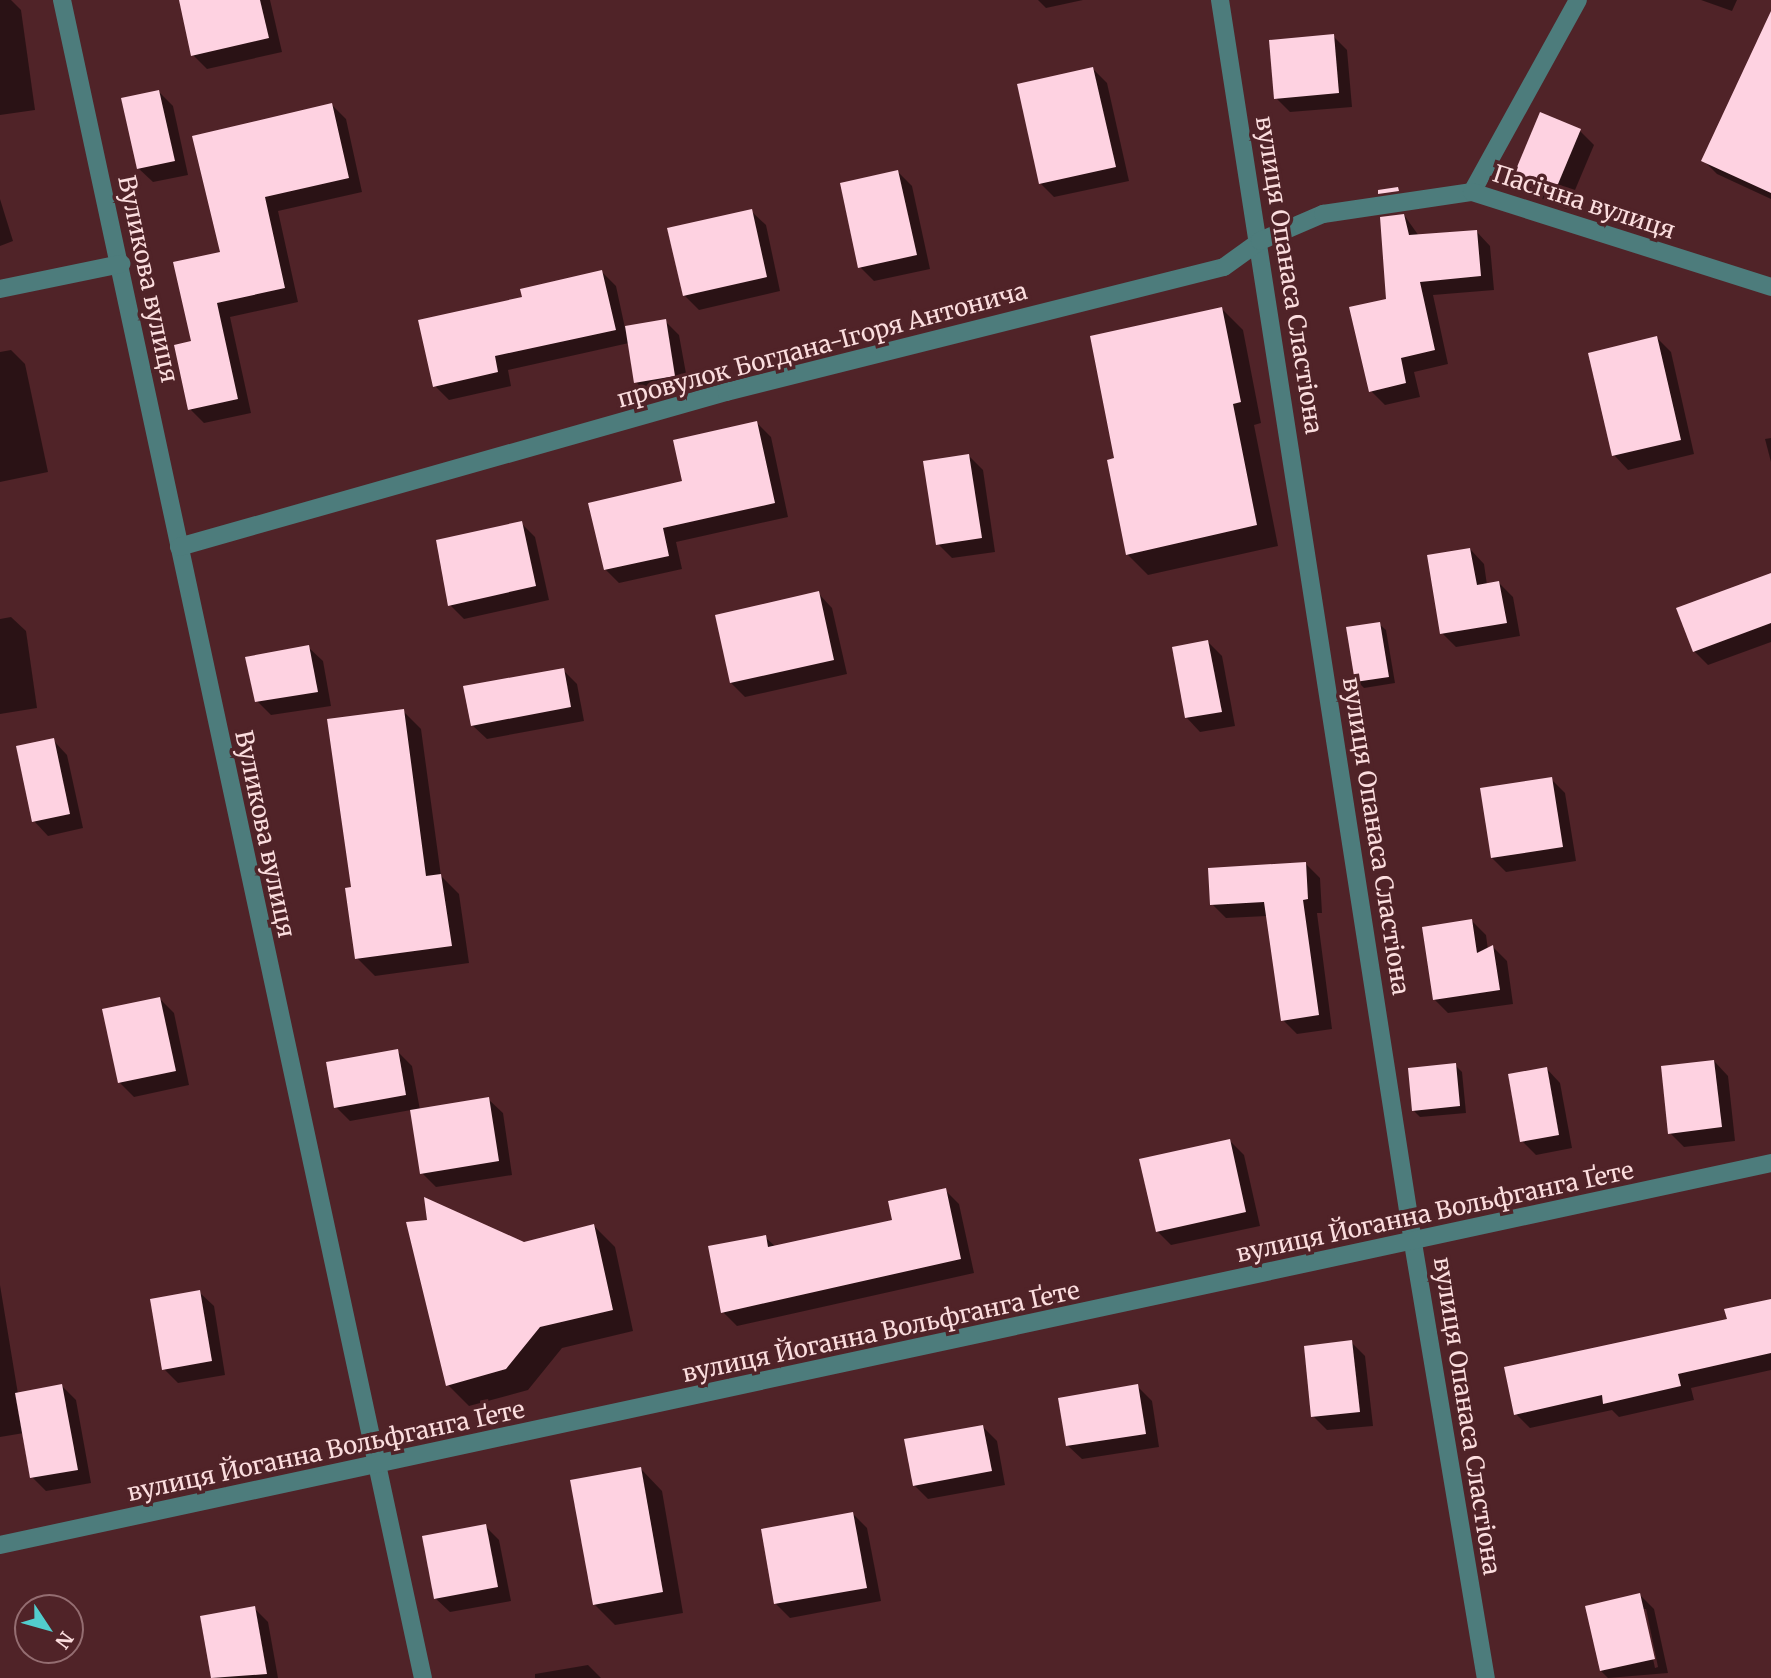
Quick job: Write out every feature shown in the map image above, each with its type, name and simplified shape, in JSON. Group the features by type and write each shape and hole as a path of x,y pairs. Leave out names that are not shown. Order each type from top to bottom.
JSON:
{"street":[{"name":"Вуликова вулиця","path":"62,0 121,264 374,1466 423,1678"},
{"name":"вулиця Опанаса Сластіона","path":"1220,0 1260,241 1413,1243 1486,1678"},
{"name":"Пасічна вулиця","path":"1578,0 1472,192 1771,287"},
{"name":"провулок Богдана-Ігоря Антонича","path":"179,547 726,392 1224,267 1260,241 1323,215 1472,192"},
{"path":"0,289 121,264"},
{"name":"вулиця Йоганна Вольфганга Ґете","path":"0,1545 1413,1243 1771,1163"}],"building":[{"path":"179,0 260,0 269,38 191,56"},
{"path":"1771,11 1771,193 1701,161"},
{"path":"1334,34 1339,93 1274,99 1269,40"},
{"path":"1093,67 1116,167 1039,184 1017,84"},
{"path":"159,90 175,161 137,169 121,98"},
{"path":"332,103 349,178 265,197 285,288 217,303 238,399 188,410 174,345 191,341 173,262 220,252 192,136"},
{"path":"1540,112 1581,129 1553,196 1512,179"},
{"path":"898,170 917,255 858,268 840,183"},
{"path":"1398,187 1399,191 1378,194 1378,190"},
{"path":"752,209 767,277 683,296 667,228"},
{"path":"1404,214 1409,235 1477,230 1481,276 1420,282 1435,350 1401,358 1406,383 1369,392 1349,307 1386,299 1380,217"},
{"path":"602,270 616,330 495,356 498,372 433,387 418,320 522,297 520,289"},
{"path":"1222,307 1241,402 1233,404 1257,525 1126,555 1107,460 1114,458 1090,336"},
{"path":"666,319 675,376 634,383 625,326"},
{"path":"1657,336 1681,440 1612,456 1588,353"},
{"path":"757,421 775,503 663,528 669,556 604,570 588,503 682,481 673,440"},
{"path":"969,454 982,538 936,545 923,461"},
{"path":"522,521 536,586 448,606 436,540"},
{"path":"1470,548 1477,585 1499,581 1507,623 1440,634 1427,555"},
{"path":"1771,573 1771,623 1693,652 1676,608"},
{"path":"819,591 834,660 730,683 715,615"},
{"path":"1380,622 1389,677 1355,682 1346,627"},
{"path":"1208,640 1222,712 1185,718 1172,647"},
{"path":"309,645 318,692 255,702 245,657"},
{"path":"564,668 571,707 471,726 463,686"},
{"path":"404,709 426,876 441,874 452,946 355,959 345,888 351,887 327,719"},
{"path":"54,738 70,814 32,822 16,746"},
{"path":"1552,777 1563,847 1491,858 1480,788"},
{"path":"1306,862 1308,899 1303,900 1319,1015 1281,1021 1264,902 1210,905 1208,868"},
{"path":"1472,919 1477,953 1493,945 1500,990 1433,1000 1422,927"},
{"path":"160,997 176,1071 118,1083 102,1009"},
{"path":"398,1049 406,1095 334,1108 326,1062"},
{"path":"1714,1060 1722,1127 1668,1134 1661,1066"},
{"path":"1456,1063 1460,1106 1412,1111 1408,1068"},
{"path":"1547,1067 1559,1135 1520,1142 1508,1074"},
{"path":"489,1097 499,1161 420,1174 410,1110"},
{"path":"1230,1139 1246,1212 1156,1232 1139,1159"},
{"path":"946,1188 961,1259 721,1313 708,1246 766,1235 768,1247 892,1220 888,1201"},
{"path":"424,1197 524,1242 594,1224 613,1310 540,1327 506,1369 446,1386 406,1222 427,1220"},
{"path":"200,1290 212,1361 162,1370 150,1299"},
{"path":"1771,1299 1771,1353 1678,1374 1681,1386 1603,1404 1602,1395 1514,1415 1504,1367 1727,1319 1724,1309"},
{"path":"1352,1340 1360,1412 1311,1417 1304,1346"},
{"path":"62,1384 78,1470 30,1478 15,1393"},
{"path":"1138,1384 1146,1434 1066,1446 1058,1398"},
{"path":"983,1425 992,1471 913,1486 904,1439"},
{"path":"641,1467 663,1592 593,1605 570,1480"},
{"path":"853,1512 867,1588 774,1604 761,1529"},
{"path":"486,1524 498,1587 434,1599 422,1536"},
{"path":"1640,1593 1655,1659 1600,1671 1585,1606"},
{"path":"255,1606 267,1674 211,1678 200,1616"}]}
